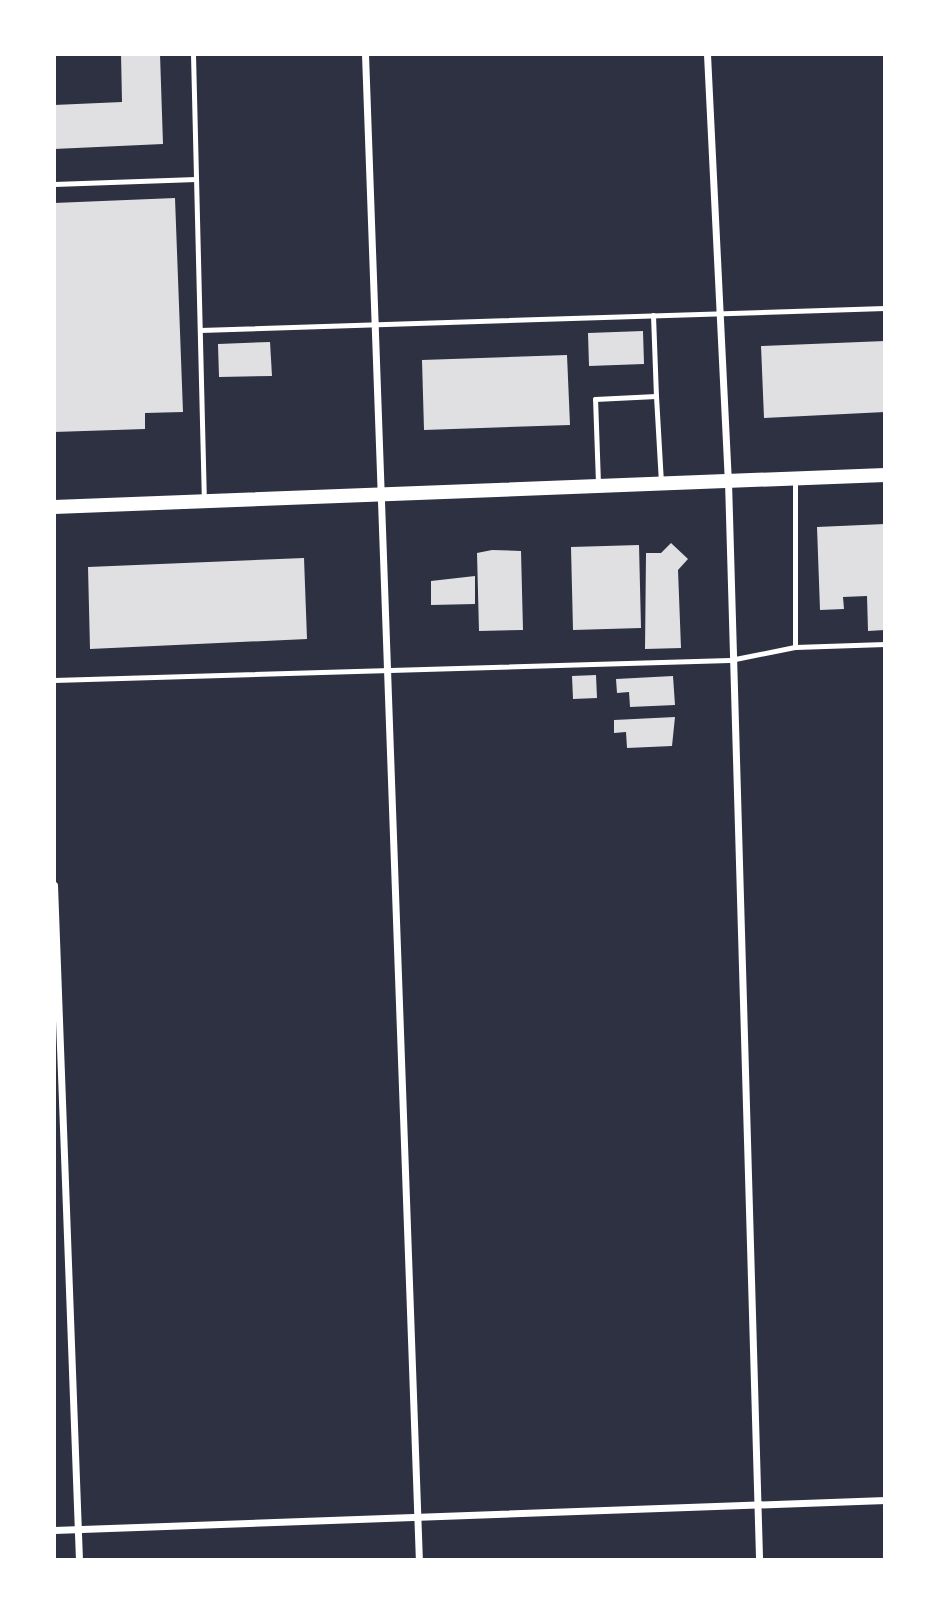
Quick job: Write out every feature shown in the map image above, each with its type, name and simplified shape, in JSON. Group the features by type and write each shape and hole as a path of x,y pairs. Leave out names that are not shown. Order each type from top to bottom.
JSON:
{"main road":[{"path":"54,507 885,475"}],"street":[{"path":"365,54 419,1560"},
{"path":"707,54 728,481 730,660 759,1560"},
{"path":"54,885 79,1560"},
{"path":"54,1530 885,1500"}],"lane":[{"path":"193,54 205,501"},
{"path":"54,184 196,179"},
{"path":"200,330 375,327 718,312 885,308"},
{"path":"653,315 662,484"},
{"path":"598,486 595,399 656,396"},
{"path":"795,478 795,647"},
{"path":"54,680 730,660 795,647 885,644"}],"building":[{"path":"121,54 160,54 163,144 54,149 54,105 122,102"},
{"path":"175,198 183,412 145,413 145,429 54,432 54,203"},
{"path":"643,331 644,364 589,366 588,333"},
{"path":"885,341 885,412 764,418 761,346"},
{"path":"270,342 272,376 219,377 218,344"},
{"path":"567,355 570,425 424,430 422,360"},
{"path":"885,524 885,630 868,631 867,596 843,597 844,609 820,610 817,527"},
{"path":"671,543 688,559 678,570 681,648 645,649 646,553 661,553"},
{"path":"639,545 641,628 573,630 571,547"},
{"path":"492,550 521,551 523,630 479,631 477,553"},
{"path":"304,558 307,639 90,649 88,567"},
{"path":"475,576 475,604 431,605 431,581"},
{"path":"596,675 597,698 573,699 572,676"},
{"path":"673,676 675,705 630,707 629,692 617,693 616,679"},
{"path":"675,717 672,746 627,748 626,732 614,733 614,720"}]}
